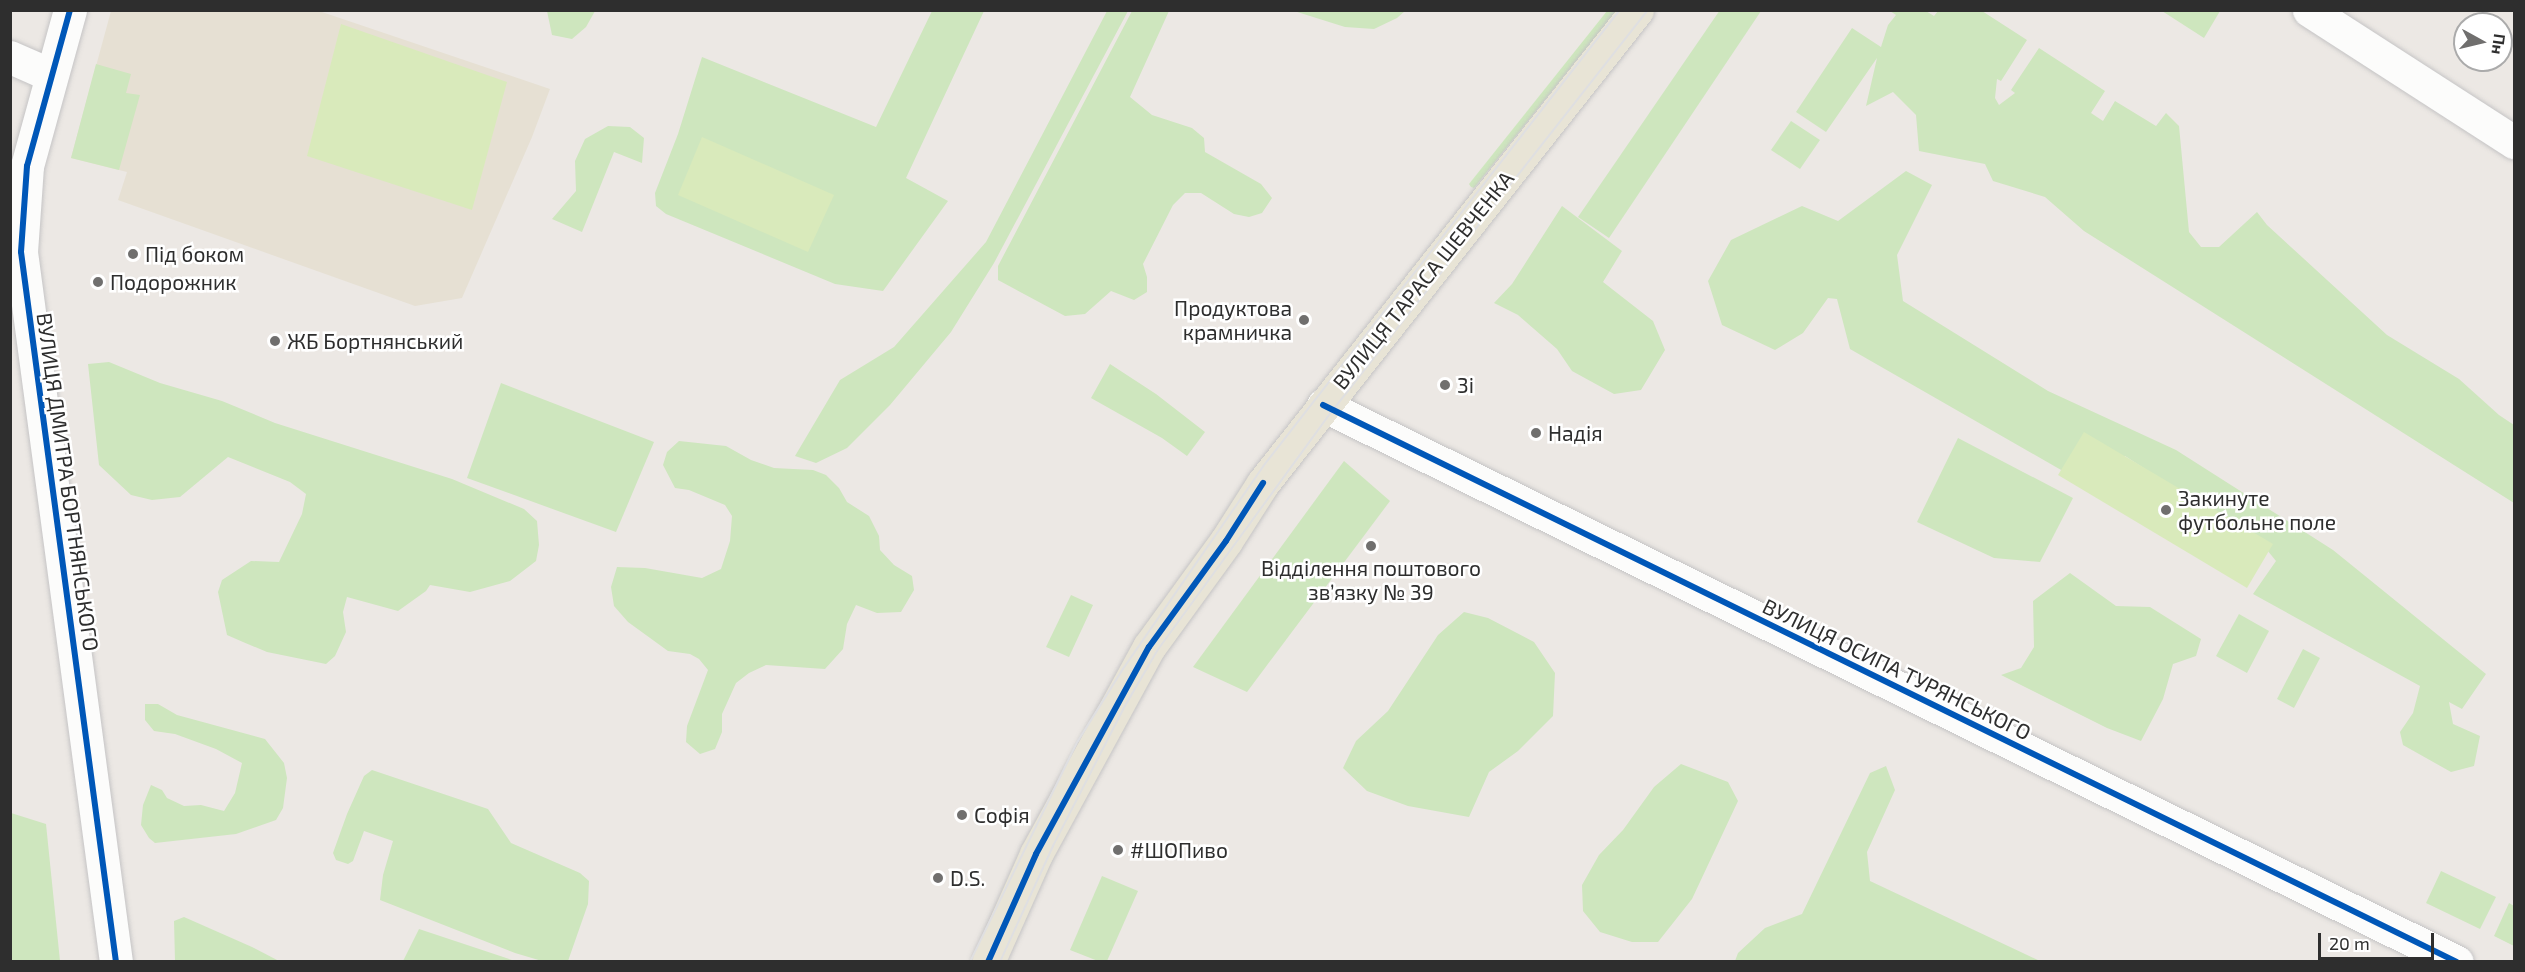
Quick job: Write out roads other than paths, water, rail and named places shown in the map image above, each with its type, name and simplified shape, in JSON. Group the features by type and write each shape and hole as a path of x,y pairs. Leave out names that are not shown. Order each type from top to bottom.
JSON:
{"main road":[{"name":"ВУЛИЦЯ ТАРАСА ШЕВЧЕНКА","path":"988,962 1036,854 1149,647 1226,541 1263,483 1637,10"}],"street":[{"name":"ВУЛИЦЯ ДМИТРА БОРТНЯНСЬКОГО","path":"70,10 27,166 21,252 116,962"},
{"path":"2309,10 2514,141"},
{"path":"10,57 51,75"},
{"name":"ВУЛИЦЯ ОСИПА ТУРЯНСЬКОГО","path":"1323,405 2457,962"}],"tram line":[{"path":"970,962 1078,741 1123,669 1265,464 1620,10"},
{"path":"1000,962 1053,846 1125,706 1157,651 1333,410 1648,10"}],"place":[{"name":"Під боком","path":"133,254"},
{"name":"Подорожник","path":"98,282"},
{"name":"Продуктова крамничка","path":"1304,320"},
{"name":"ЖБ Бортнянський","path":"275,341"},
{"name":"3і","path":"1445,385"},
{"name":"Надія","path":"1536,433"},
{"name":"Закинуте футбольне поле","path":"2166,510"},
{"name":"Відділення поштового зв’язку № 39","path":"1371,546"},
{"name":"Софія","path":"962,815"},
{"name":"#ШОПиво","path":"1118,850"},
{"name":"D.S.","path":"938,878"}]}
